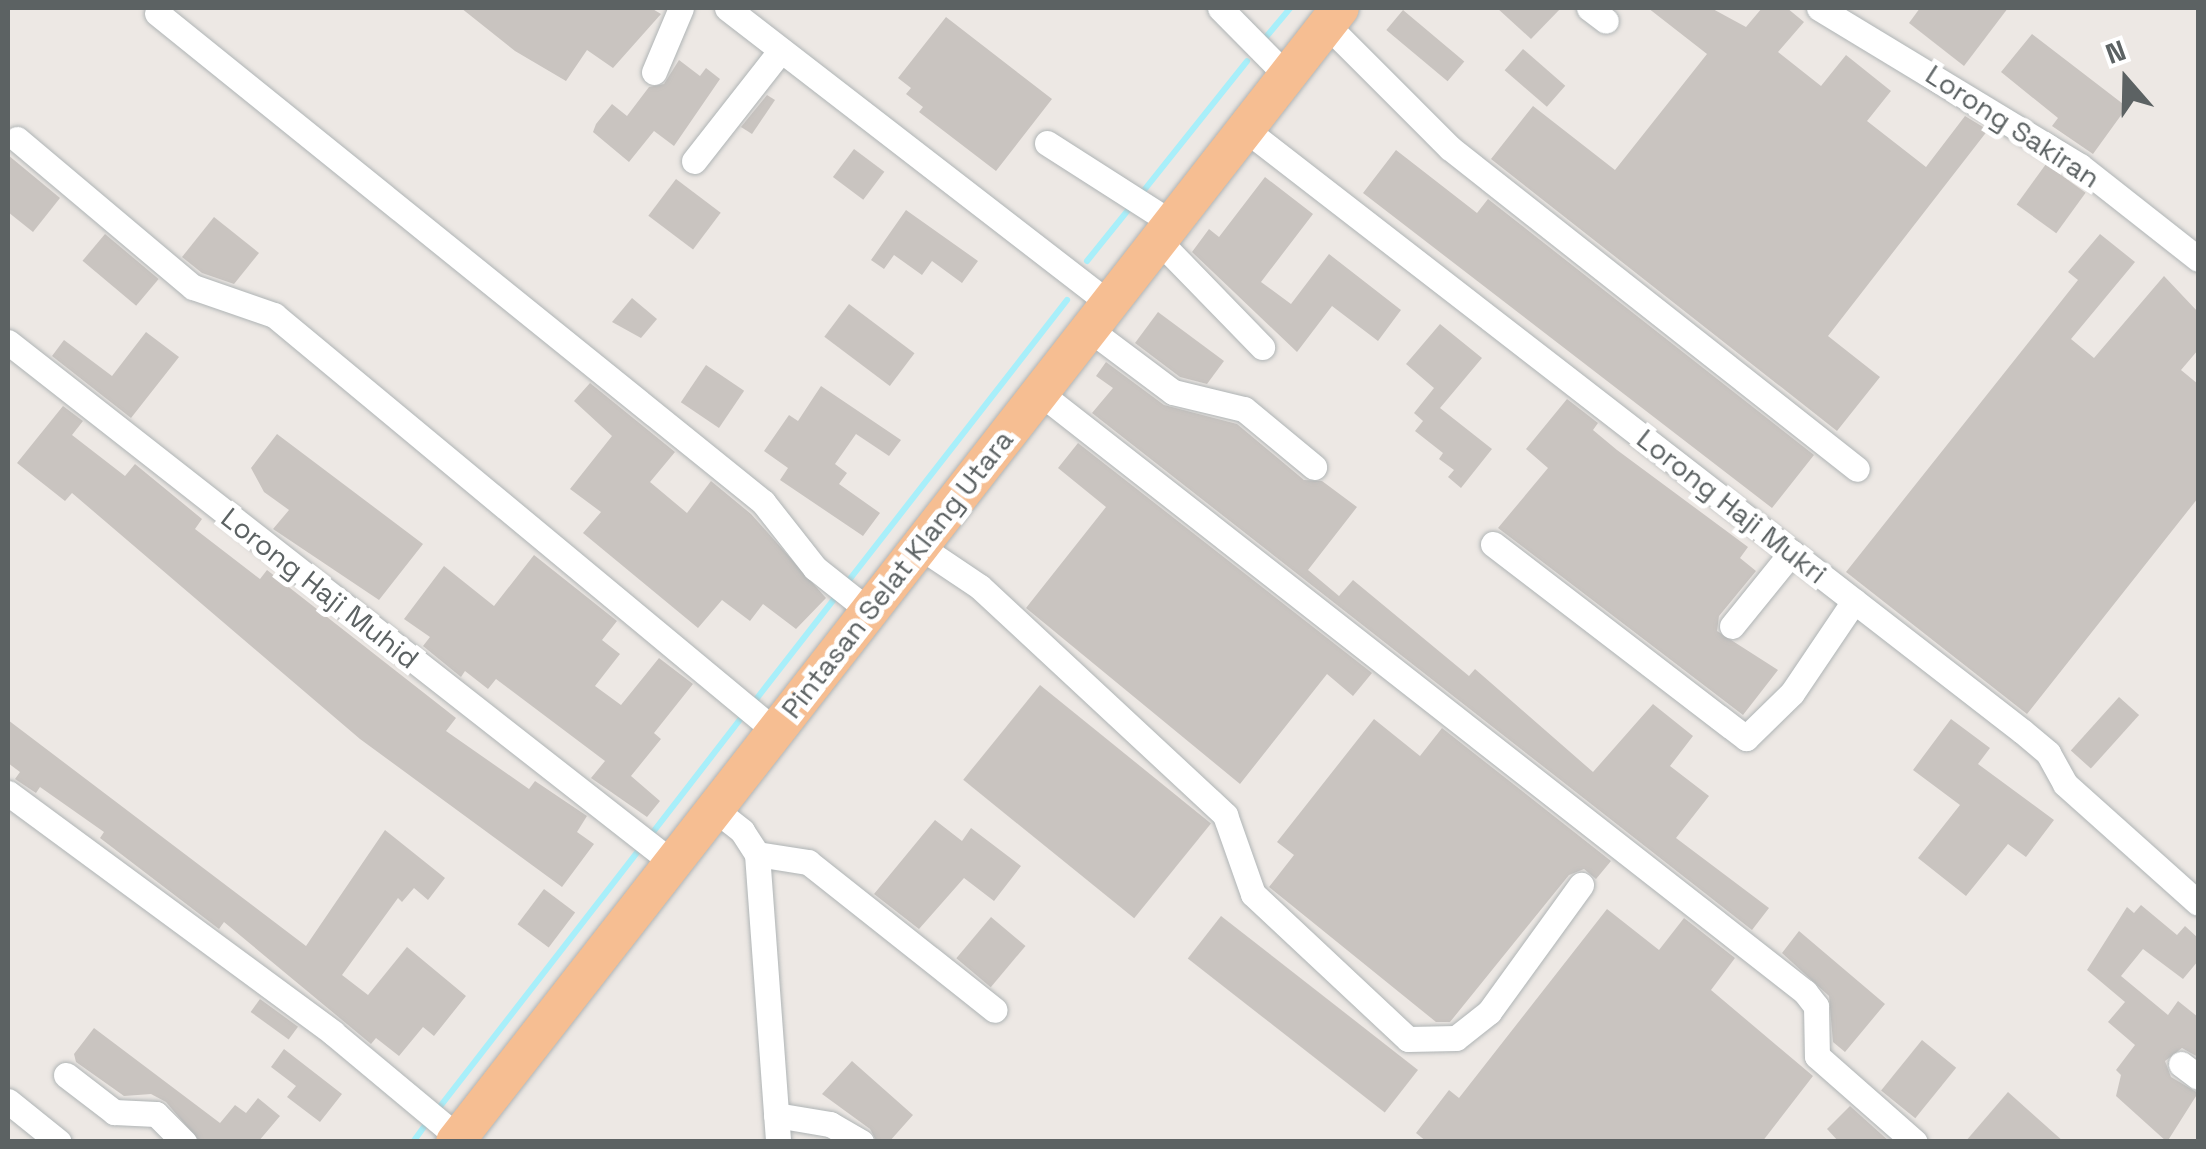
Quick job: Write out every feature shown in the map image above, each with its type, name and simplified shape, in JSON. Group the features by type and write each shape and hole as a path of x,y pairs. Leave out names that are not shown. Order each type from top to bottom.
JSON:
{"highway":[{"name":"Pintasan Selat Klang Utara","path":"452,1135 667,859 713,808 854,599 919,546 1099,316 1153,217 1245,130 1334,16"}],"street":[{"path":"654,72 682,8"},
{"path":"727,8 1099,316 1173,392 1244,409 1314,467"},
{"path":"1220,8 1287,76"},
{"name":"Lorong Sakiran","path":"1819,8 2080,166 2198,259"},
{"path":"157,13 763,502 794,544 854,599"},
{"path":"1334,16 1450,148 1857,469"},
{"path":"694,161 781,50"},
{"name":"Lorong Haji Mukri","path":"1245,130 2048,753 2064,784 2198,903"},
{"path":"16,140 193,287 274,315 768,725"},
{"path":"1048,143 1153,217 1262,347"},
{"name":"Lorong Haji Muhid","path":"8,342 667,859"},
{"path":"1040,393 1805,992 1816,1006 1817,1056 1915,1142"},
{"path":"1493,544 1746,738 1792,693 1854,600"},
{"path":"919,546 980,587 1225,815 1253,894 1408,1039 1456,1038 1489,1012 1580,884"},
{"path":"1732,626 1792,552"},
{"path":"8,793 333,1033 452,1135"},
{"path":"713,808 742,831 757,854 778,1142"},
{"path":"757,854 808,862 995,1010"},
{"path":"66,1075 114,1112 156,1114 184,1142"},
{"path":"8,1101 59,1142"},
{"path":"776,1115 830,1124 861,1142"}],"building":[{"path":"461,8 651,8 661,14 613,68 587,50 566,81 515,51"},
{"path":"1497,8 1561,8 1531,39"},
{"path":"1648,8 1711,8 1746,27 1762,8 1787,8 1804,22 1778,52 1821,86 1846,55 1891,91 1867,121 1926,167 1965,116 1988,130 1828,336 1880,377 1837,431 1491,159 1533,106 1615,170 1707,54"},
{"path":"1920,8 2008,8 1964,66 1909,23"},
{"path":"1403,10 1464,61 1448,81 1386,30"},
{"path":"946,17 1052,99 996,171 919,112 923,107 906,94 911,88 898,78"},
{"path":"2032,34 2127,107 2093,154 2052,126 2058,118 2001,72"},
{"path":"1523,49 1565,86 1547,107 1505,70"},
{"path":"679,60 700,76 706,68 720,79 674,146 654,131 629,162 593,132 596,124 612,104 627,116 649,87 664,84"},
{"path":"767,95 775,100 752,134 741,127"},
{"path":"854,149 884,172 863,200 833,177"},
{"path":"1396,150 1477,213 1488,199 1814,455 1772,508 1363,193"},
{"path":"8,155 60,198 33,232 8,212"},
{"path":"2046,164 2086,193 2056,233 2017,204"},
{"path":"1265,177 1313,214 1261,282 1291,304 1329,254 1401,310 1378,341 1332,306 1297,352 1192,252 1209,229 1219,237"},
{"path":"676,179 721,213 693,249 648,216"},
{"path":"906,210 978,261 962,283 932,261 922,275 894,255 884,269 871,260"},
{"path":"214,217 259,253 234,284 202,273 182,257"},
{"path":"105,234 159,279 136,306 83,261"},
{"path":"2100,234 2135,262 2071,339 2094,358 2164,276 2198,312 2198,350 2181,370 2198,384 2198,498 2027,714 1846,572 2078,280 2068,272"},
{"path":"632,298 657,319 641,338 612,322"},
{"path":"849,304 914,353 890,386 824,337"},
{"path":"1158,312 1224,361 1207,384 1180,377 1135,343"},
{"path":"1440,324 1482,358 1440,408 1492,449 1461,488 1448,477 1454,470 1439,459 1443,453 1415,431 1423,421 1414,413 1434,388 1406,364"},
{"path":"146,332 179,357 131,418 52,356 64,340 112,376"},
{"path":"1106,362 1164,405 1237,424 1304,480 1322,481 1357,507 1308,570 1339,596 1353,580 1469,676 1475,669 1593,772 1653,704 1693,736 1670,766 1709,796 1676,838 1769,908 1752,930 1092,413 1113,388 1096,376"},
{"path":"706,365 744,391 719,428 681,402"},
{"path":"590,383 675,452 650,482 687,513 711,481 751,514 826,598 796,629 763,604 750,621 722,600 698,628 583,533 601,512 570,489 612,436 574,401"},
{"path":"821,386 901,440 889,456 856,434 835,464 847,473 839,484 880,513 863,536 780,480 788,468 764,451 789,415 798,421"},
{"path":"1567,399 1598,423 1593,430 1617,450 1748,547 1740,558 1756,571 1719,616 1717,631 1778,670 1743,715 1498,528 1548,468 1526,449"},
{"path":"63,406 83,421 72,435 125,476 135,464 202,519 195,529 260,579 267,570 456,718 446,731 529,789 535,781 587,816 577,832 594,844 562,887 360,739 72,493 65,501 17,463"},
{"path":"277,434 423,544 379,600 273,529 289,510 264,492 251,468"},
{"path":"1078,443 1372,673 1353,696 1327,674 1240,784 1026,608 1106,507 1058,468"},
{"path":"534,555 617,621 602,640 620,654 595,686 621,705 659,658 693,684 654,733 661,739 631,776 660,801 647,817 591,778 605,761 496,679 488,689 465,671 461,677 423,646 430,637 404,619 444,566 494,606"},
{"path":"1040,685 1211,823 1134,918 963,780"},
{"path":"2119,697 2139,715 2091,769 2071,751"},
{"path":"1374,719 1420,756 1442,728 1611,861 1596,879 1584,869 1569,875 1450,1022 1436,1022 1269,887 1294,855 1277,842"},
{"path":"1951,719 1990,748 1978,764 2054,820 2026,857 2008,844 1966,896 1918,858 1960,805 1913,770"},
{"path":"8,720 306,946 385,830 445,878 428,900 414,888 402,902 398,898 342,975 368,995 407,947 466,996 434,1036 423,1027 399,1056 376,1038 371,1044 224,922 219,929 100,838 104,832 40,787 36,793 15,779 20,772 8,763"},
{"path":"935,820 962,841 971,828 1021,866 994,901 964,878 919,929 874,894"},
{"path":"544,889 575,912 549,948 518,924"},
{"path":"2141,905 2177,935 2185,926 2198,938 2198,961 2183,979 2143,949 2121,976 2168,1015 2178,1001 2198,1017 2198,1057 2182,1048 2165,1061 2171,1077 2198,1093 2167,1142 2116,1096 2121,1075 2116,1070 2135,1045 2108,1022 2125,1002 2087,970 2127,907 2134,913"},
{"path":"1607,909 1659,950 1684,918 1735,958 1711,990 1813,1076 1762,1142 1427,1142 1416,1133 1449,1090 1459,1098"},
{"path":"1221,916 1418,1070 1385,1112 1188,959"},
{"path":"991,917 1025,946 991,987 956,958"},
{"path":"1799,931 1885,1004 1845,1052 1833,1042 1829,996 1782,953"},
{"path":"260,999 298,1027 289,1040 251,1012"},
{"path":"94,1028 220,1123 235,1105 246,1113 258,1098 280,1116 258,1142 200,1142 166,1102 151,1094 124,1096 76,1062 74,1054"},
{"path":"1922,1040 1956,1068 1915,1118 1881,1091"},
{"path":"284,1049 342,1094 320,1122 287,1097 296,1086 271,1067"},
{"path":"852,1061 913,1115 889,1142 877,1142 870,1129 822,1094"},
{"path":"2008,1092 2064,1142 1965,1142"},
{"path":"1850,1106 1890,1142 1839,1142 1827,1129"}],"waterway":[{"path":"1266,37 1290,8"},
{"path":"1141,194 1247,61"},
{"path":"1087,261 1133,204"},
{"path":"846,584 1067,300"},
{"path":"754,702 838,594"},
{"path":"650,836 746,712"},
{"path":"435,1113 642,846"},
{"path":"413,1142 427,1123"}]}
